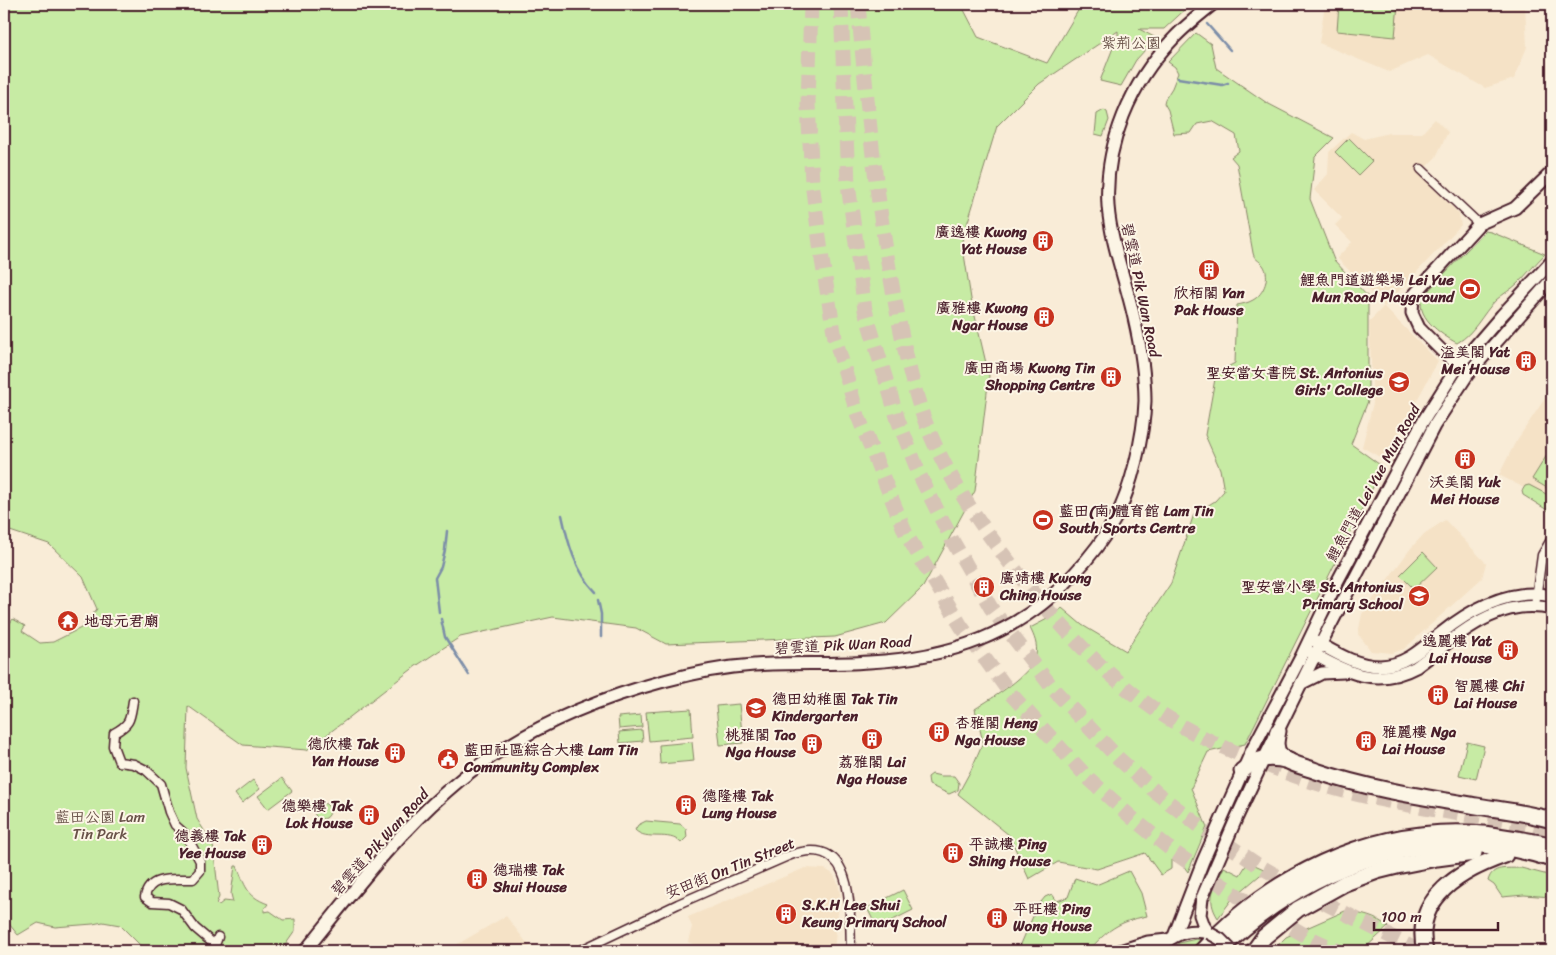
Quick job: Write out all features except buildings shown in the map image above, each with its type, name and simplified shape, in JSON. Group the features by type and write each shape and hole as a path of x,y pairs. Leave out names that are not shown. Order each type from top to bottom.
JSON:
{"highway":[{"path":"1278,731 1276,749 1280,755 1292,762"},
{"path":"1242,771 1253,762 1276,758 1363,786 1552,820"},
{"path":"1202,951 1237,917 1279,886 1333,858 1370,846 1408,837 1468,833 1507,836 1552,845"},
{"path":"1227,950 1261,913 1287,896 1337,869 1373,857 1420,848 1467,845 1505,848 1552,861"},
{"path":"1254,951 1264,937 1298,909 1321,895 1360,877 1397,866 1465,854 1505,855 1552,861"},
{"path":"1425,951 1422,937 1423,924 1427,912 1438,895 1463,874 1505,855"}],"main road":[{"name":"碧雲道 Pik Wan Road","path":"305,951 396,842 456,783 517,741 575,712 658,682 724,668 788,663 870,662 920,657 944,652 979,641 1003,630 1038,608 1057,592 1075,573 1115,519 1130,478 1145,402 1142,363 1135,323 1110,220 1109,178 1115,142 1128,104 1143,77 1166,48 1195,18 1213,4"},
{"path":"1468,374 1419,328 1412,313 1412,300 1416,291 1480,224 1515,208 1552,172"},
{"name":"鯉魚門道 Lei Yue Mun Road","path":"1171,938 1252,750 1336,584 1422,423 1458,366 1552,261"},
{"name":"鯉魚門道 Lei Yue Mun Road","path":"1208,933 1200,915 1202,898 1264,759 1434,426 1468,374 1552,279"},
{"path":"1318,650 1358,663 1380,666 1394,664 1409,658 1456,622 1482,607 1510,596 1536,594 1552,596"},
{"path":"1302,683 1322,673 1348,672 1388,677 1407,672 1456,635 1484,618 1508,609 1535,606 1552,609"},
{"path":"1307,644 1348,672"},
{"path":"1130,950 1148,942 1194,931 1208,933 1220,939 1227,950"},
{"path":"1158,951 1171,938"}],"street":[{"path":"1421,169 1480,224"},
{"path":"1535,606 1542,556 1552,538"},
{"path":"133,701 130,720 124,728 114,733 114,746 119,762 134,764 146,770 161,784 175,825 186,836 200,861 200,872 193,879 170,878 156,882 147,890 145,897 152,902 169,903 181,909 195,928 217,944"},
{"name":"安田街 On Tin Street","path":"578,951 689,899 788,856 816,851 828,855 837,862 847,882 850,951"}],"shaded area":[{"path":"1325,4 1525,4 1527,47 1514,79 1485,88 1428,55 1389,72 1319,43"},
{"path":"1435,119 1448,132 1436,157 1419,174 1459,214 1461,225 1384,307 1438,361 1385,460 1362,447 1373,403 1369,322 1384,306 1337,258 1352,242 1335,225 1342,218 1314,190 1328,174 1329,152 1351,132 1364,139 1389,133 1422,133"},
{"path":"1552,388 1552,502 1499,475 1515,443"},
{"name":"聖安當小學 St. Antonius Primary School","path":"1445,520 1486,563 1482,578 1404,649 1392,653 1371,651 1358,634 1362,614 1411,548 1424,534"},
{"path":"805,868 825,869 833,874 838,883 840,894 834,951 701,951 699,947 688,942 692,927 688,917"},
{"path":"506,916 533,951 445,951 451,948"}],"green space":[{"path":"4,4 961,4 978,37 1047,63 1082,4 1191,4 1164,29 1139,29 1156,38 1136,60 1121,86 1100,81 1118,31 1039,84 997,126 962,241 971,299 989,376 975,491 923,587 886,623 835,637 666,644 636,628 553,617 460,637 416,666 307,750 243,745 188,706 186,768 197,819 213,845 219,897 216,904 219,905 224,901 233,902 231,894 235,866 237,866 247,889 255,897 268,904 264,912 270,911 283,920 295,919 295,931 281,951 144,951 120,925 103,922 55,927 38,923 18,935 9,924 4,924 4,631 13,619 25,626 22,631 40,643 53,642 81,628 97,609 83,577 49,544 4,529"},
{"path":"1339,4 1398,4 1395,37 1337,31"},
{"path":"1196,33 1211,44 1216,68 1267,103 1334,138 1315,157 1310,199 1334,260 1368,297 1368,401 1351,444 1383,467 1245,744 1208,752 1191,788 1207,827 1188,872 1180,861 1171,861 1171,869 1161,875 1145,853 1097,869 1058,862 1029,879 1009,835 958,794 983,742 975,709 1001,692 1027,671 1036,655 1035,641 1030,628 1051,617 1062,608 1082,625 1126,651 1171,583 1194,514 1215,501 1224,491 1220,469 1205,435 1216,373 1235,363 1237,305 1249,302 1257,297 1263,289 1266,279 1263,265 1254,255 1237,164 1231,157 1239,151 1236,135 1212,121 1197,124 1191,133 1174,134 1168,110 1164,103 1178,73 1175,67 1168,62"},
{"path":"1104,110 1107,112 1109,120 1103,136 1095,134 1097,114"},
{"path":"1349,138 1372,161 1358,175 1335,152"},
{"name":"鯉魚門道遊樂場 Lei Yue Mun Road Playground","path":"1485,231 1545,254 1518,283 1491,305 1474,329 1457,343 1443,335 1430,323 1422,309 1421,302 1424,295"},
{"path":"1552,447 1552,491 1532,479"},
{"path":"1529,485 1552,497 1552,513 1523,495 1522,491 1525,486"},
{"path":"1423,552 1437,567 1414,589 1400,575"},
{"path":"739,704 743,743 720,745 716,706"},
{"path":"691,709 693,737 649,741 646,712"},
{"path":"641,715 642,727 619,729 618,717"},
{"path":"642,730 643,741 620,743 619,732"},
{"path":"692,742 694,761 660,764 659,745"},
{"path":"1467,742 1484,746 1476,779 1459,775"},
{"path":"932,774 954,776 959,783 958,790 949,794 929,785 928,777"},
{"path":"282,778 292,791 268,809 258,796"},
{"path":"253,780 260,789 242,803 235,794"},
{"path":"322,803 330,811 322,819 314,811"},
{"path":"646,821 680,824 686,829 687,837 681,843 670,837 646,835 635,830 638,825"},
{"path":"1248,862 1266,870 1233,898 1218,918 1214,911 1212,898 1215,886 1224,867 1240,875"},
{"path":"1521,868 1552,876 1552,897 1524,895 1502,897 1494,885 1488,881 1493,872 1497,870"},
{"path":"1129,871 1141,893 1147,916 1120,924 1101,938 1088,951 1018,951 1037,907 1045,897 1052,894 1057,901 1068,897 1075,878 1096,885"},
{"path":"903,890 913,910 877,928 867,908"},
{"path":"1345,911 1373,918 1388,927 1364,951 1272,951 1286,937"},
{"path":"1196,939 1202,940 1192,951 1169,951 1179,943"},
{"path":"352,945 361,951 340,951 344,946"}],"waterway":[{"path":"1187,4 1191,7"},
{"path":"1207,24 1230,50"},
{"path":"1178,78 1222,85 1228,83"},
{"path":"562,515 573,556 583,575 596,592"},
{"path":"439,612 435,578 441,567 447,531"},
{"path":"598,600 601,614 601,637"},
{"path":"441,619 445,637 469,675"}],"tunnel":[{"path":"811,4 808,103 812,182 835,338 858,416 906,534 961,626 1010,693 1087,777 1131,817 1175,853 1241,898 1308,937 1338,951"},
{"path":"841,4 848,184 865,310 898,420 920,476 952,540 991,608 1054,690 1118,758 1158,794 1201,827 1261,867 1323,902 1419,951"},
{"path":"858,4 882,227 900,329 922,413 941,458 953,480 979,521 1023,580 1065,629 1110,674 1143,701 1195,734 1252,759 1322,785 1387,801 1552,832"}],"place":[{"name":"廣逸樓 Kwong Yat House","path":"1043,241"},
{"name":"欣栢閣 Yan Pak House","path":"1209,270"},
{"name":"鯉魚門道遊樂場 Lei Yue Mun Road Playground","path":"1470,289"},
{"name":"廣雅樓 Kwong Ngar House","path":"1044,317"},
{"name":"溢美閣 Yat Mei House","path":"1526,361"},
{"name":"廣田商場 Kwong Tin Shopping Centre","path":"1111,377"},
{"name":"聖安當女書院 St. Antonius Girls' College","path":"1399,382"},
{"name":"沃美閣 Yuk Mei House","path":"1465,459"},
{"name":"藍田(南)體育館 Lam Tin South Sports Centre","path":"1043,520"},
{"name":"廣靖樓 Kwong Ching House","path":"984,587"},
{"name":"聖安當小學 St. Antonius Primary School","path":"1419,596"},
{"name":"地母元君廟","path":"68,621"},
{"name":"逸麗樓 Yat Lai House","path":"1508,650"},
{"name":"智麗樓 Chi Lai House","path":"1438,695"},
{"name":"德田幼稚園 Tak Tin Kindergarten","path":"756,708"},
{"name":"杏雅閣 Heng Nga House","path":"939,732"},
{"name":"荔雅閣 Lai Nga House","path":"872,739"},
{"name":"雅麗樓 Nga Lai House","path":"1366,741"},
{"name":"桃雅閣 Tao Nga House","path":"812,744"},
{"name":"德欣樓 Tak Yan House","path":"395,753"},
{"name":"藍田社區綜合大樓 Lam Tin Community Complex","path":"448,759"},
{"name":"德隆樓 Tak Lung House","path":"686,805"},
{"name":"德樂樓 Tak Lok House","path":"369,815"},
{"name":"德義樓 Tak Yee House","path":"262,845"},
{"name":"平誠樓 Ping Shing House","path":"953,853"},
{"name":"德瑞樓 Tak Shui House","path":"477,879"},
{"name":"S.K.H Lee Shui Keung Primary School","path":"786,914"},
{"name":"平旺樓 Ping Wong House","path":"997,918"}],"park label":[{"name":"紫荊公園","path":"1131,43"},
{"name":"藍田公園 Lam Tin Park","path":"100,826"}]}
